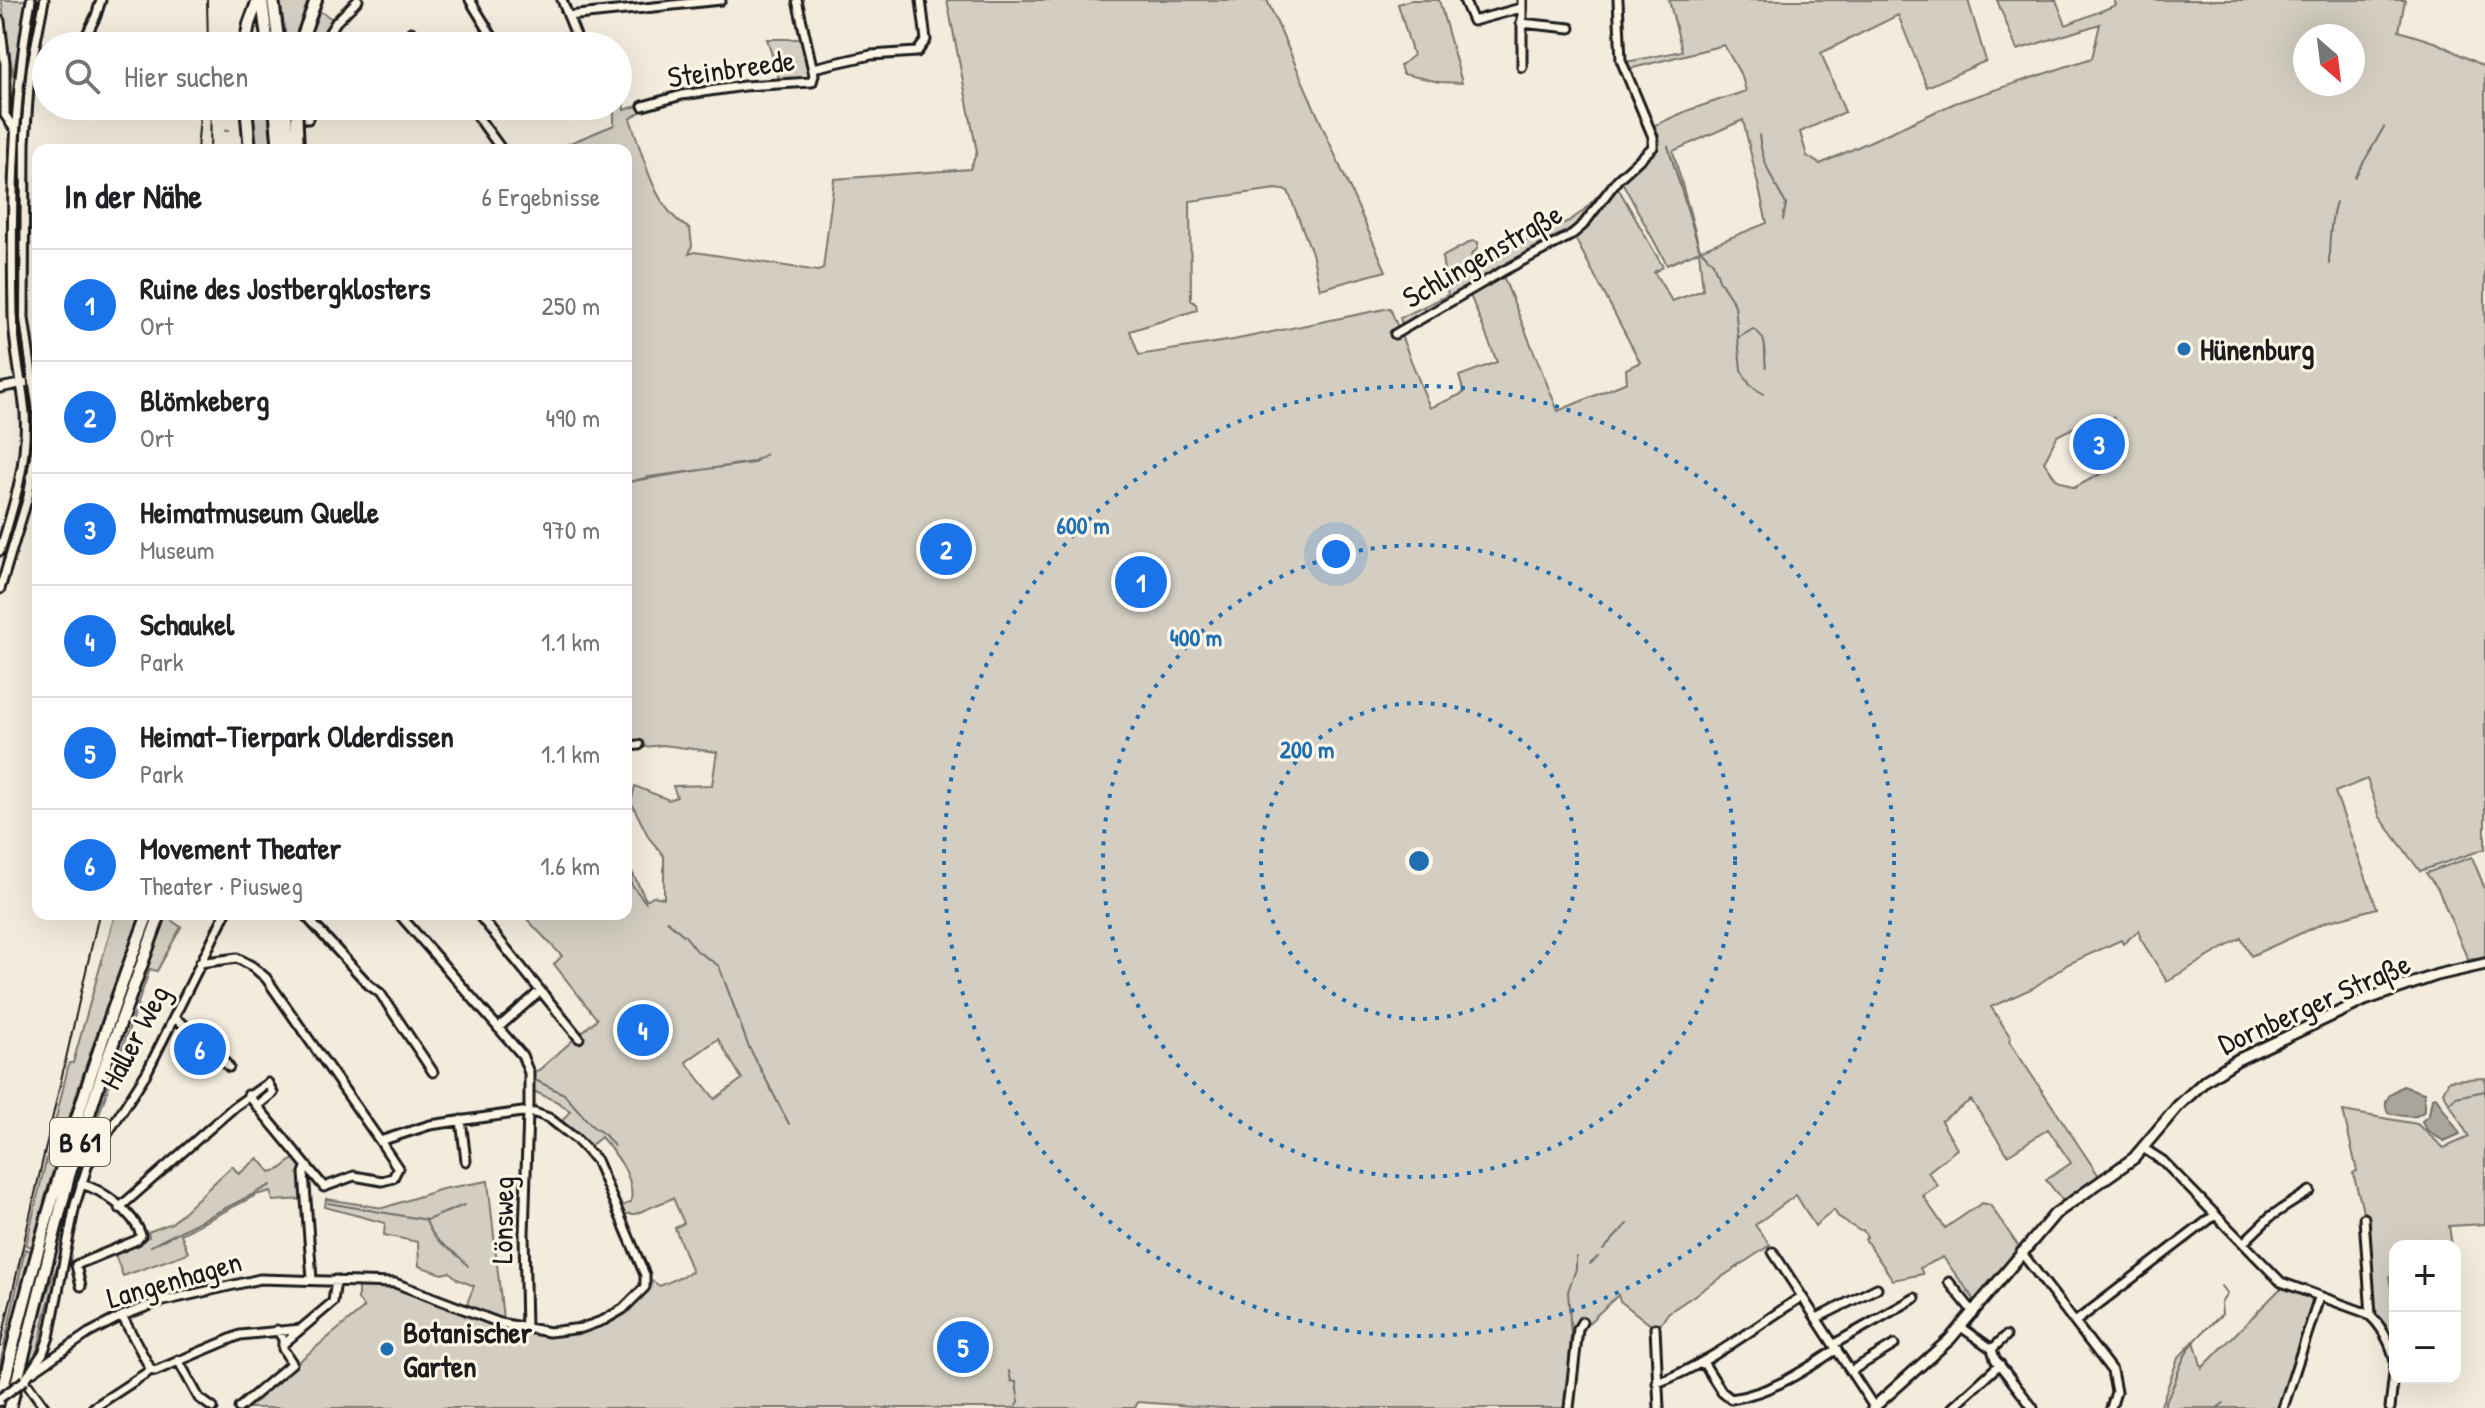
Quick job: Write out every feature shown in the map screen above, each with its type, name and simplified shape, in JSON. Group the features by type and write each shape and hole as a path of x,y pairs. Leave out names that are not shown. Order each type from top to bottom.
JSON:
{"highway":[{"path":"260,0 270,32"},
{"path":"248,32 260,0"},
{"path":"273,0 273,32"},
{"path":"304,32 316,0"},
{"path":"247,120 249,144"},
{"path":"276,120 278,144"},
{"path":"286,120 288,144"},
{"path":"297,120 298,144"},
{"name":"B 61","path":"0,1399 52,1193 110,1013 146,920"},
{"name":"B 61","path":"10,1408 69,1176 112,1044 158,920"}],"main road":[{"name":"Dornberger Straße","path":"1873,1408 1961,1327 2058,1211 2106,1180 2143,1148 2193,1091 2237,1060 2386,991 2468,966 2485,964"}],"street":[{"path":"0,551 4,523 20,483 25,446 25,415 14,345 15,130 20,64 31,0"},
{"path":"38,32 44,0"},
{"path":"89,32 101,0"},
{"path":"330,32 358,0"},
{"path":"470,0 489,32"},
{"path":"562,0 574,32"},
{"path":"568,16 721,0"},
{"path":"797,0 813,68 871,55 917,52 926,40 921,0"},
{"path":"1464,0 1473,21 1522,4 1522,67"},
{"name":"Schlingenstraße","path":"1395,334 1570,236 1583,225 1618,179 1655,144 1621,60 1618,0"},
{"path":"0,21 6,118 15,130"},
{"path":"1521,23 1570,28"},
{"path":"32,62 26,115 23,297 26,345 32,376"},
{"name":"Steinbreede","path":"643,106 682,95 744,86 808,84 814,80 813,68"},
{"path":"480,120 498,144"},
{"path":"0,388 32,381"},
{"path":"0,589 28,497 32,473"},
{"path":"632,746 639,745"},
{"name":"Haller Weg","path":"0,1399 27,1383 46,1346 81,1184 97,1146 139,1085 222,920"},
{"path":"309,920 380,993 433,1072"},
{"name":"Lönsweg","path":"404,920 526,1061 529,1078 524,1234 526,1329"},
{"path":"483,920 579,1038"},
{"path":"200,963 237,958 266,978 398,1168 393,1178 378,1181 357,1176 324,1187 248,1095"},
{"path":"498,1028 539,992"},
{"path":"174,1018 204,1033 229,1067"},
{"path":"119,1208 266,1082 273,1093 257,1106"},
{"path":"380,1141 423,1126 528,1109"},
{"name":"Langenhagen","path":"32,1372 89,1333 122,1316 159,1302 250,1281 312,1279 395,1283 500,1323 549,1332 593,1324 623,1309 645,1287 645,1275 596,1160 553,1121 528,1109"},
{"path":"461,1120 466,1161"},
{"path":"2143,1148 2163,1161 2281,1282 2371,1315"},
{"path":"306,1167 312,1279"},
{"path":"81,1184 93,1188 119,1208 138,1226 140,1237 78,1264 75,1269 81,1286"},
{"path":"2243,1243 2271,1216 2310,1191"},
{"path":"2075,1322 2215,1215"},
{"path":"2364,1218 2371,1315 2389,1346"},
{"path":"1773,1252 1873,1408"},
{"path":"2021,1252 2112,1371 2116,1392 2111,1408"},
{"path":"283,1344 335,1300 336,1280"},
{"path":"1949,1282 1974,1313"},
{"path":"1817,1318 1877,1288"},
{"path":"1657,1383 1703,1362 1801,1297"},
{"path":"1703,1362 1722,1392 1731,1399 1759,1392 1786,1381 1915,1298"},
{"path":"2283,1408 2319,1298"},
{"path":"122,1316 151,1370"},
{"path":"1569,1408 1578,1329 1582,1322"},
{"path":"1961,1327 1992,1349 2033,1408"},
{"path":"1655,1328 1659,1408"},
{"path":"93,1408 151,1370 229,1338 255,1332 301,1329"},
{"path":"239,1408 291,1365 292,1361 284,1351 277,1330"},
{"path":"1992,1349 2006,1336"},
{"path":"1851,1371 1894,1345"},
{"path":"46,1346 59,1354"},
{"path":"178,1360 199,1398 213,1408"},
{"path":"1952,1408 2000,1364"},
{"path":"27,1383 45,1408"},
{"path":"2390,1408 2393,1384"}],"shaded area":[{"path":"1,0 27,0 13,76 2,4"},
{"path":"280,0 313,0 302,32 285,32"},
{"path":"947,0 1267,0 1386,271 1320,289 1312,253 1288,191 1276,189 1190,201 1191,300 1197,310 1130,331 1139,355 1233,340 1390,308 1430,408 1464,393 1459,376 1497,362 1470,295 1503,276 1558,411 1627,382 1626,369 1640,362 1575,238 1617,186 1663,267 1654,272 1672,301 1703,290 1699,251 1667,265 1621,180 1658,147 1660,143 1653,126 1746,91 1742,77 1724,45 1629,69 1626,62 1682,51 1669,0 1968,0 1986,61 1927,87 1898,15 1821,53 1845,112 1800,132 1807,156 1820,164 1955,103 2092,58 2100,24 2017,50 1997,0 2056,0 2066,25 2116,5 2114,0 2405,0 2399,31 2437,43 2485,67 2485,849 2420,871 2380,817 2367,779 2335,792 2377,908 2326,922 2251,956 2241,938 2167,981 2140,938 2139,930 2123,944 2121,940 2068,964 2033,988 1991,1007 2011,1038 2009,1041 2099,1176 2063,1201 2046,1180 2071,1163 2048,1129 2008,1155 1971,1100 1941,1121 1957,1149 1928,1172 1938,1186 1923,1196 1945,1228 1982,1203 1990,1205 2019,1247 1976,1302 1943,1257 1920,1268 1923,1274 1893,1280 1865,1239 1863,1230 1839,1218 1834,1210 1815,1226 1796,1195 1755,1225 1770,1245 1668,1313 1659,1327 1652,1326 1620,1301 1618,1295 1580,1331 1567,1408 1220,1408 1138,1402 1135,1408 242,1408 364,1308 358,1299 358,1285 393,1287 499,1326 549,1335 565,1333 630,1306 642,1295 650,1280 660,1286 692,1272 675,1228 684,1223 673,1198 635,1214 623,1214 620,1207 631,1202 632,1193 624,1167 613,1151 601,1137 588,1148 560,1124 570,1111 531,1090 530,1072 539,1070 597,1019 554,964 562,956 528,920 632,920 632,872 646,900 653,896 664,898 664,856 649,838 632,804 635,786 669,800 677,797 673,786 712,785 717,752 663,745 645,747 643,741 632,742 632,481 636,480 632,481 632,144 568,144 614,125 614,120 630,120 658,195 677,220 690,229 692,246 689,254 695,252 818,271 823,269 834,179 970,169 977,152","holes":["1743,120 1767,223 1700,250 1673,151","2113,417 2124,438 2116,442 2126,460 2074,488 2056,479 2044,462 2057,436 2090,419 2097,426","718,1039 742,1079 715,1099 686,1062"]},
{"path":"1410,0 1439,0 1462,83 1439,82 1403,74 1400,66 1413,55 1398,4"},
{"path":"318,10 334,20 326,32 310,32"},
{"path":"767,39 805,39 810,77 805,81 780,82"},
{"path":"641,105 643,110 632,118 632,108"},
{"path":"250,120 269,120 271,144 252,144"},
{"path":"1627,165 1575,229 1571,228 1524,253 1525,257 1403,327 1400,318 1448,295 1442,257 1472,241 1478,242 1478,248 1471,255 1478,263 1569,221 1582,212"},
{"path":"2472,857 2485,889 2485,957 2468,960 2438,889 2426,873"},
{"path":"113,920 139,920 82,1079 32,1247 26,1245 69,1063 73,1063"},
{"path":"166,920 171,920 181,927 157,971 150,969 96,1123 103,1129 78,1179 121,1040"},
{"path":"2485,1078 2485,1224 2449,1226 2451,1240 2389,1240 2388,1334 2373,1313 2362,1207 2353,1173 2357,1171 2343,1111 2417,1124 2444,1148 2469,1137 2443,1092 2449,1080"},
{"path":"2403,1086 2424,1093 2424,1111 2420,1114 2388,1113 2387,1100"},
{"path":"2436,1097 2460,1134 2444,1141 2428,1131 2422,1121 2429,1115 2432,1098"},
{"path":"296,1157 303,1175 304,1199 273,1201 271,1191 256,1195 181,1234 188,1253 123,1276 114,1252 149,1237 148,1232 172,1223 232,1166 239,1174 258,1158 270,1172 279,1170"},
{"path":"488,1181 503,1319 466,1306 474,1286 457,1279 450,1272 442,1274 419,1266 418,1242 384,1235 385,1223 325,1207 326,1199 383,1208 442,1189"},
{"path":"25,1249 31,1251 0,1373 0,1364"},
{"path":"60,1258 40,1342 23,1374 36,1323"},
{"path":"2282,1287 2313,1303 2280,1408 2160,1408 2178,1358 2194,1341 2202,1368"}],"waterway":[{"path":"2355,177 2384,127"},
{"path":"225,131 229,130"},
{"path":"1759,135 1765,163 1786,204 1783,220"},
{"path":"1668,146 1699,248 1713,263 1720,282 1735,305 1741,370 1750,385 1763,394"},
{"path":"2329,264 2330,232 2336,202"},
{"path":"1738,338 1753,329 1762,337 1766,367"},
{"path":"632,885 646,903"},
{"path":"667,921 697,951 719,966 748,1045 789,1124"},
{"path":"535,1080 564,1094 614,1146"},
{"path":"2449,1104 2456,1097 2485,1091"},
{"path":"151,1246 271,1185"},
{"path":"328,1203 427,1220 464,1205"},
{"path":"426,1221 435,1237 468,1266"},
{"path":"1603,1250 1627,1224"},
{"path":"1566,1406 1571,1335 1568,1291 1576,1269 1576,1257"},
{"path":"1590,1264 1598,1257"},
{"path":"2165,1408 2165,1401 2186,1353 2222,1314 2221,1303 2227,1294 2221,1286"},
{"path":"1009,1371 1011,1381 1016,1382 1019,1402 1016,1405"},
{"path":"2217,1408 2224,1403"}],"tram line":[{"path":"34,32 40,0"},
{"path":"32,41 21,130 20,319 32,443"},
{"path":"0,574 23,496 32,443"}],"railway":[{"path":"207,0 208,32"},
{"path":"198,144 200,120"},
{"path":"210,144 211,120"},
{"path":"0,1347 98,920"}],"place":[{"name":"Hünenburg","path":"2184,349"},
{"name":"Heimatmuseum Quelle","path":"2099,444"},
{"name":"Blömkeberg","path":"946,549"},
{"name":"Ruine des Jostbergklosters","path":"1141,582"},
{"name":"Schaukel","path":"643,1030"},
{"name":"Movement Theater","path":"200,1049"},
{"name":"Heimat-Tierpark Olderdissen","path":"963,1347"},
{"name":"Botanischer Garten","path":"387,1349"}]}
